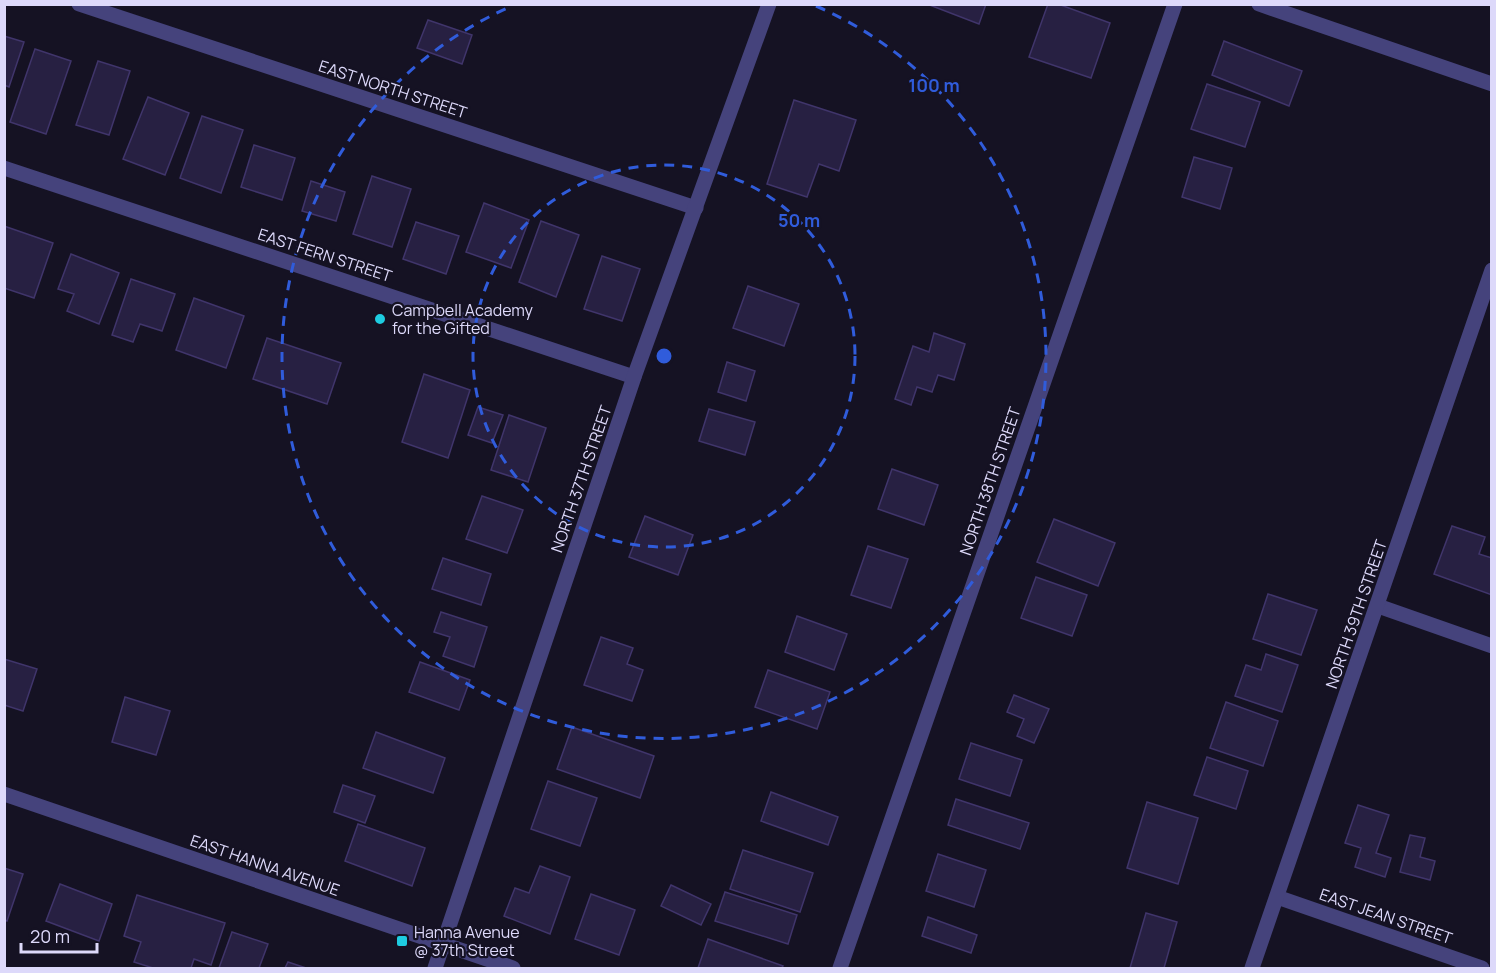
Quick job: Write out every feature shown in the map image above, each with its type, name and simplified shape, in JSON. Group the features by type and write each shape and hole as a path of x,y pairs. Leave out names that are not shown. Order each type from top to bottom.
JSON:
{"street":[{"name":"EAST NORTH STREET","path":"79,4 696,208"},
{"name":"NORTH 37TH STREET","path":"435,969 634,377 769,4"},
{"name":"NORTH 38TH STREET","path":"840,969 1175,4"},
{"path":"1259,4 1491,84"},
{"name":"EAST FERN STREET","path":"4,168 634,377"},
{"name":"NORTH 39TH STREET","path":"1252,969 1491,270"},
{"path":"1378,606 1491,646"},
{"name":"EAST HANNA AVENUE","path":"4,794 513,969"},
{"name":"EAST JEAN STREET","path":"1277,897 1482,969"}],"building":[{"path":"927,4 986,4 979,24"},
{"path":"1048,4 1058,4 1110,23 1091,78 1029,57"},
{"path":"428,20 472,35 462,64 417,48"},
{"path":"4,36 24,42 9,87 4,85"},
{"path":"1224,41 1302,71 1289,106 1212,75"},
{"path":"35,49 71,61 46,134 10,122"},
{"path":"98,61 130,71 109,135 76,125"},
{"path":"1207,84 1260,102 1245,147 1191,129"},
{"path":"148,97 189,113 165,175 123,159"},
{"path":"794,100 856,120 839,171 819,164 807,197 767,184"},
{"path":"202,116 243,130 221,193 180,178"},
{"path":"254,145 295,158 282,200 241,187"},
{"path":"1194,157 1232,168 1220,209 1182,197"},
{"path":"372,176 411,189 392,247 353,234"},
{"path":"311,181 345,192 336,221 302,211"},
{"path":"484,203 529,220 511,268 466,252"},
{"path":"541,221 579,235 556,297 519,282"},
{"path":"416,222 459,236 446,274 403,259"},
{"path":"4,226 53,243 34,298 4,288"},
{"path":"71,254 119,273 99,324 67,311 74,294 58,289"},
{"path":"602,256 640,269 622,321 584,309"},
{"path":"131,279 175,294 162,331 140,324 133,342 112,335"},
{"path":"748,286 799,304 784,346 733,328"},
{"path":"194,298 244,316 226,368 176,350"},
{"path":"934,333 965,344 954,380 938,375 932,392 917,387 911,405 895,399 913,346 929,352"},
{"path":"267,338 341,363 327,404 253,379"},
{"path":"727,362 755,371 746,401 718,392"},
{"path":"424,374 470,390 448,458 402,442"},
{"path":"478,407 503,415 492,443 468,435"},
{"path":"709,409 755,422 745,455 699,441"},
{"path":"509,415 546,428 528,482 491,470"},
{"path":"892,469 938,485 924,525 878,509"},
{"path":"482,496 523,510 507,553 466,539"},
{"path":"645,516 693,535 678,575 629,557"},
{"path":"1054,519 1115,543 1098,586 1037,562"},
{"path":"1452,526 1485,537 1479,554 1492,558 1492,595 1434,574"},
{"path":"868,546 908,559 891,608 851,595"},
{"path":"443,558 491,574 481,605 432,589"},
{"path":"1036,577 1087,595 1072,636 1021,618"},
{"path":"1268,594 1317,610 1301,655 1253,639"},
{"path":"441,612 487,627 474,667 443,656 450,637 434,632"},
{"path":"797,616 847,634 834,670 785,652"},
{"path":"601,637 633,648 627,664 643,670 632,701 584,685"},
{"path":"1266,654 1298,665 1282,712 1235,696 1246,665 1261,670"},
{"path":"4,659 37,669 23,711 4,705"},
{"path":"420,662 470,680 459,710 409,692"},
{"path":"768,670 830,692 817,729 755,707"},
{"path":"1014,695 1049,709 1034,743 1017,736 1024,719 1007,712"},
{"path":"125,697 170,711 156,755 112,742"},
{"path":"1226,702 1278,721 1263,766 1210,748"},
{"path":"572,727 654,756 640,798 557,769"},
{"path":"376,732 445,758 433,793 363,768"},
{"path":"971,743 1022,760 1010,796 959,779"},
{"path":"1207,757 1248,771 1236,809 1194,795"},
{"path":"548,781 597,798 580,846 531,829"},
{"path":"343,785 375,796 365,823 334,812"},
{"path":"771,792 838,817 828,845 761,821"},
{"path":"956,799 1029,823 1020,849 948,825"},
{"path":"1147,802 1198,818 1178,884 1127,868"},
{"path":"1358,805 1389,815 1376,853 1391,858 1385,877 1355,867 1361,848 1345,843"},
{"path":"358,824 425,848 412,886 345,861"},
{"path":"1410,835 1425,838 1420,857 1435,861 1430,880 1400,872"},
{"path":"743,850 813,873 800,912 730,889"},
{"path":"938,854 986,870 974,907 926,891"},
{"path":"540,866 570,877 550,934 504,916 515,888 529,893"},
{"path":"4,868 23,874 7,921 4,920"},
{"path":"60,884 112,904 99,941 46,921"},
{"path":"671,885 711,904 701,925 661,906"},
{"path":"725,892 797,915 788,944 715,921"},
{"path":"591,894 635,910 619,955 575,939"},
{"path":"137,895 225,923 211,965 194,959 191,968 153,968 134,962 141,942 124,936"},
{"path":"1146,913 1177,922 1164,968 1130,968"},
{"path":"928,917 977,935 971,953 922,936"},
{"path":"232,932 268,944 259,968 219,968"},
{"path":"708,939 783,966 782,968 698,968"},
{"path":"288,962 306,968 285,968"}],"place":[{"name":"Campbell Academy for the Gifted","path":"380,319"},
{"name":"Hanna Avenue @ 37th Street","path":"402,941"}]}
